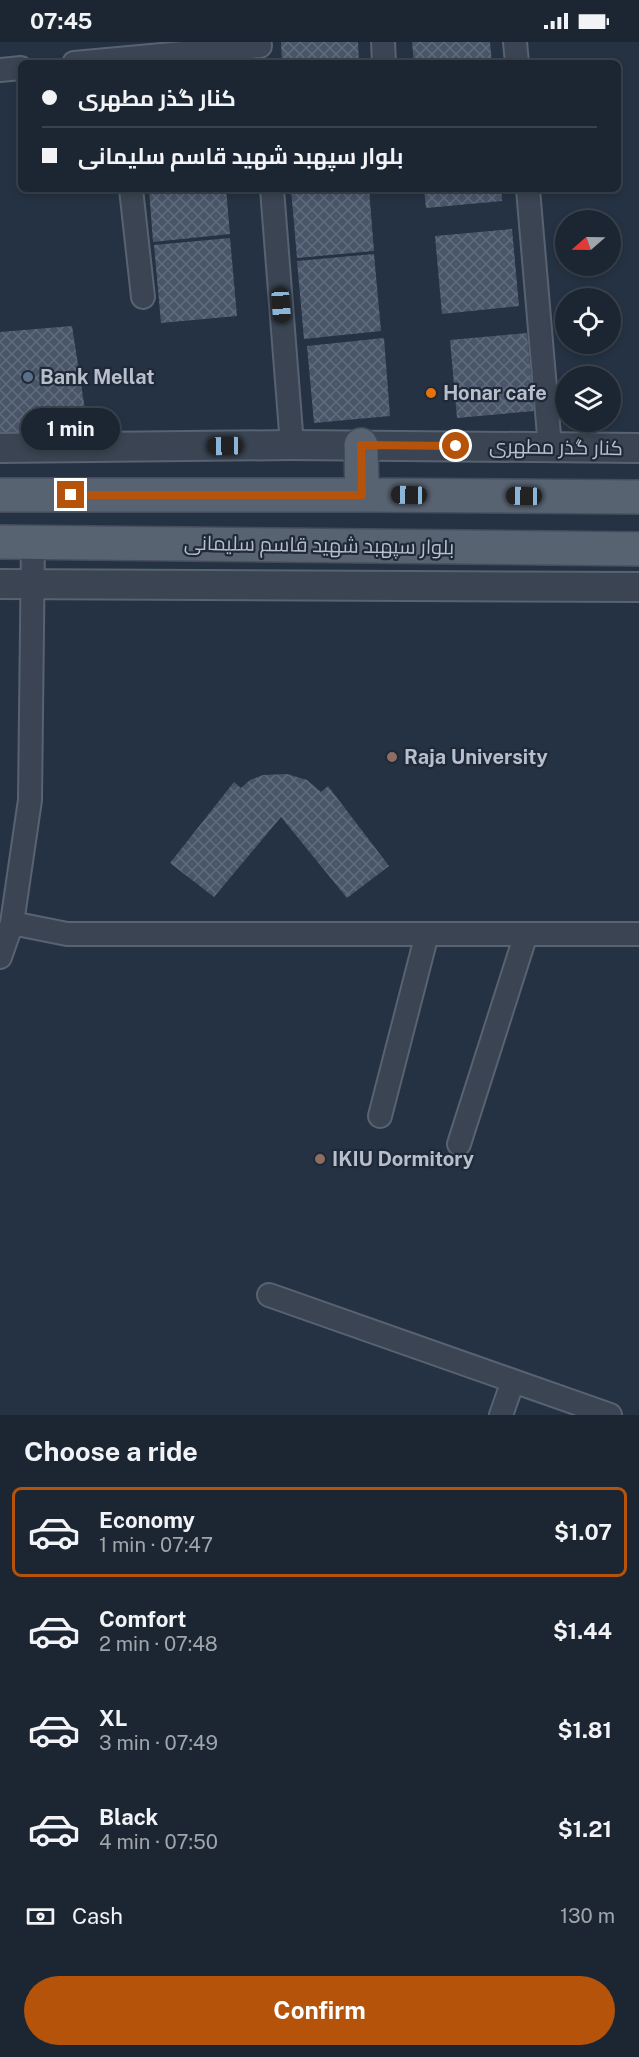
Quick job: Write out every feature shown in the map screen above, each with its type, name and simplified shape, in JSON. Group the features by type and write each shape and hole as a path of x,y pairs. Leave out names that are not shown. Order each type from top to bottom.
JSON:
{"main road":[{"path":"361,445 362,495"},
{"path":"0,495 639,497"},
{"name":"بلوار سپهبد شهید قاسم سلیمانی","path":"0,542 639,549"}],"street":[{"path":"383,42 384,60"},
{"path":"515,42 517,60"},
{"path":"90,60 117,55 261,50"},
{"path":"0,70 18,68"},
{"path":"131,192 143,297"},
{"path":"272,192 292,445"},
{"path":"528,192 550,447"},
{"name":"کنار گذر مطهری","path":"0,448 292,445 639,448"},
{"path":"0,957 12,923 30,800 33,542"},
{"path":"0,584 639,587"},
{"path":"12,923 67,934 639,934"},
{"path":"380,1116 427,934"},
{"path":"459,1144 526,934"},
{"path":"269,1295 610,1415"},
{"path":"501,1415 513,1381"}],"building":[{"path":"281,42 358,42 359,60 282,60"},
{"path":"412,42 490,42 492,60 414,60"},
{"path":"149,192 226,192 230,234 153,242"},
{"path":"291,192 369,192 374,251 297,258"},
{"path":"424,192 501,192 502,201 426,208"},
{"path":"512,229 519,306 442,314 435,236"},
{"path":"230,238 237,316 161,323 154,245"},
{"path":"374,254 381,331 304,339 297,261"},
{"path":"72,326 88,429 0,433 0,332"},
{"path":"527,333 534,411 457,418 450,340"},
{"path":"384,338 390,416 314,423 307,346"},
{"path":"287,774 307,780 321,792 328,786 389,866 347,898 281,817 214,897 170,863 234,782 241,788 250,780 263,775"}],"place":[{"name":"Bank Mellat","path":"28,377"},
{"name":"Honar cafe","path":"431,393"},
{"name":"Raja University","path":"392,757"},
{"name":"IKIU Dormitory","path":"320,1159"}],"route":[{"path":"71,495 362,495 361,445 456,446"}]}
